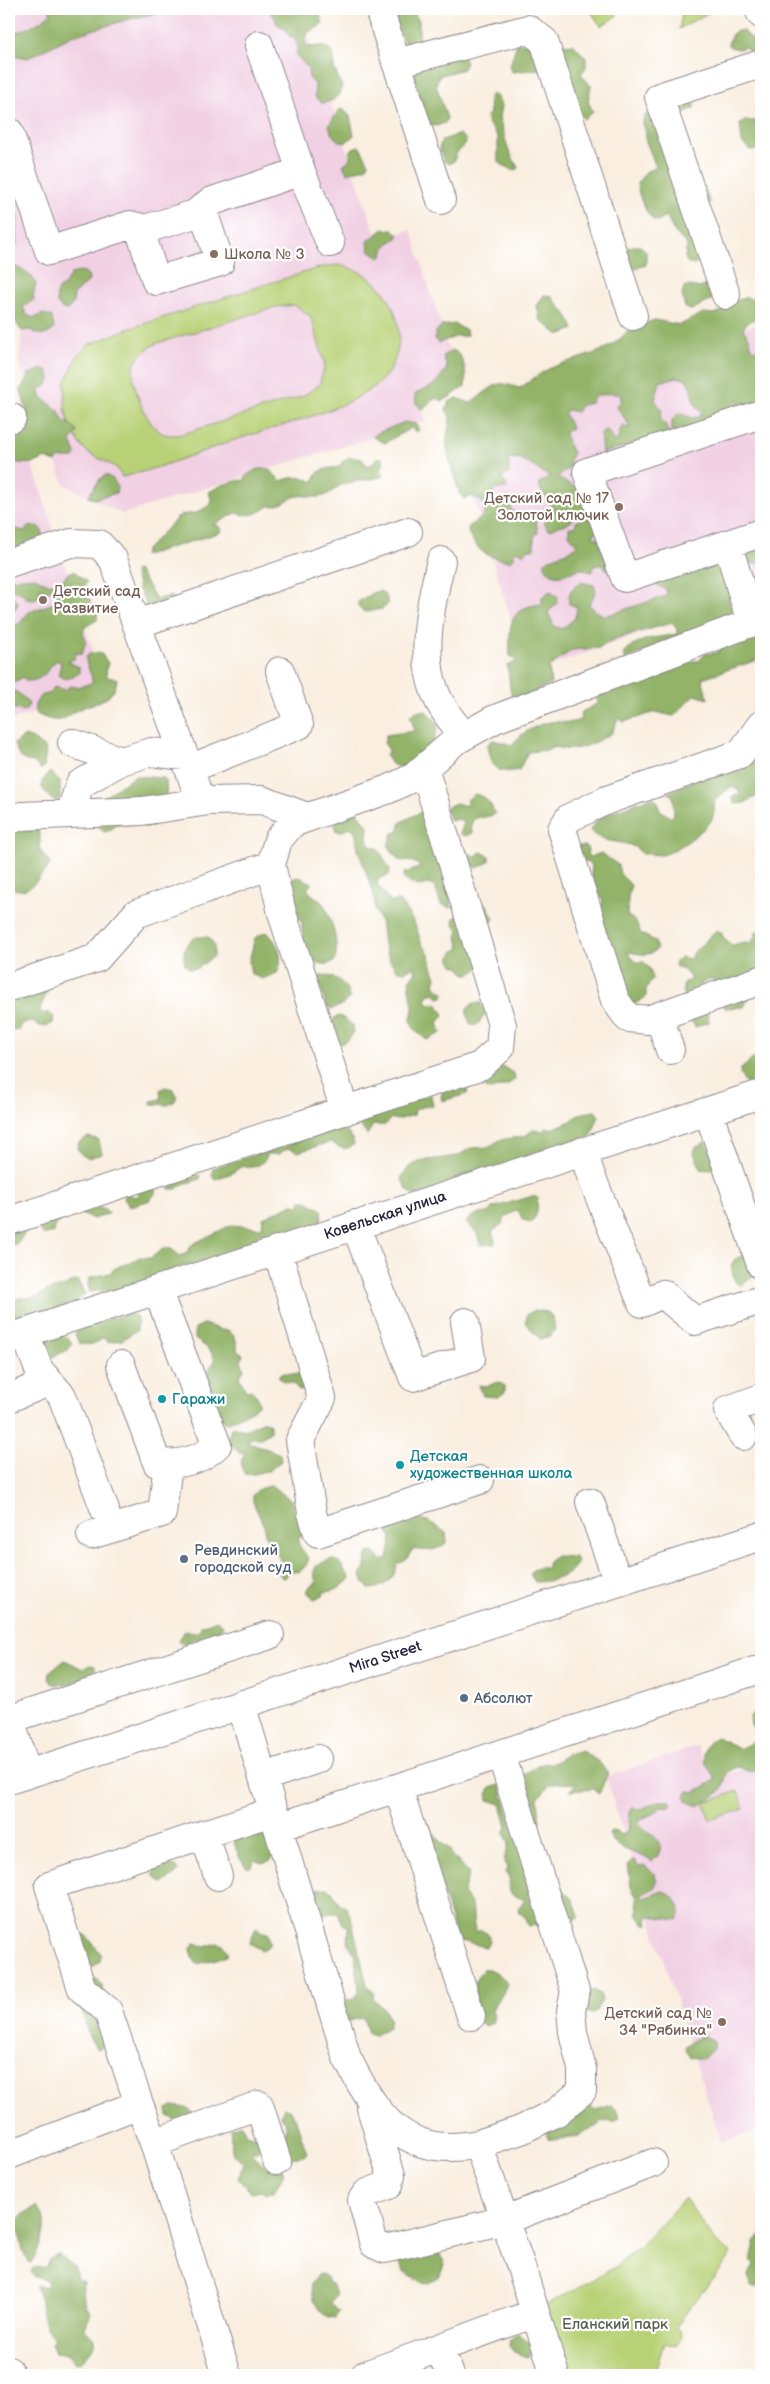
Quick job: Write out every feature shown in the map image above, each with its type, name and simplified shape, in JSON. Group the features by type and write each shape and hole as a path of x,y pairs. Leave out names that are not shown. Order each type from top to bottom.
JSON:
{"street":[{"path":"379,9 441,200"},
{"path":"759,9 761,14"},
{"path":"396,63 528,30 544,41 633,316"},
{"path":"259,45 301,171 330,243"},
{"path":"726,295 659,97 761,64"},
{"path":"9,132 49,251 130,225 146,229 195,214 210,202 301,171"},
{"path":"139,227 156,282 220,262 202,208"},
{"path":"761,414 587,472 625,578 761,534"},
{"path":"137,624 408,532"},
{"path":"9,562 71,543 100,544 113,559 201,802"},
{"path":"345,1111 282,913 270,865 278,840 292,823 389,789 414,777 455,741 495,719 756,621 728,545"},
{"path":"441,561 430,610 428,670 442,707 464,736"},
{"path":"70,814 80,784 120,761 151,752 187,763 299,725 280,671"},
{"path":"761,725 740,754 607,800 569,818 562,829 615,1000 628,1018 648,1020 761,980"},
{"path":"72,743 120,761"},
{"path":"9,1221 480,1066 500,1048 502,1025 424,768"},
{"path":"9,820 22,816 142,811 201,802 262,800 307,818"},
{"path":"9,987 97,958 136,914 270,865"},
{"path":"659,1016 670,1050"},
{"name":"Ковельская улица","path":"17,1336 356,1224 761,1094"},
{"path":"708,1111 761,1265"},
{"path":"583,1151 642,1303 663,1294 695,1321 761,1300"},
{"path":"356,1224 413,1377 471,1358 465,1322"},
{"path":"277,1250 322,1398 300,1440 312,1513 318,1533 480,1480"},
{"path":"121,1365 157,1462 175,1465 207,1455 217,1445 157,1290"},
{"path":"17,1336 39,1370 62,1396 105,1510"},
{"path":"9,1398 49,1382"},
{"path":"743,1436 728,1410 761,1398"},
{"path":"91,1535 162,1513 168,1464"},
{"path":"590,1502 618,1582"},
{"name":"Mira Street","path":"18,1777 761,1536"},
{"path":"18,1777 10,1720 270,1635"},
{"path":"227,2375 154,2143 108,2011 82,1988 50,1886 204,1834 276,1819 398,1788 754,1672"},
{"path":"241,1704 347,2058 367,2098 391,2175 389,2185 367,2194 362,2200 374,2244 385,2249 505,2220 653,2163"},
{"path":"367,2098 393,2128 425,2146 457,2149 520,2130 557,2112 582,2090 582,2070 573,2032 571,2011 575,1991 501,1754"},
{"path":"264,1777 318,1759"},
{"path":"398,1788 471,2016"},
{"path":"204,1834 218,1876"},
{"path":"9,2155 139,2104"},
{"path":"154,2143 259,2105 277,2162"},
{"path":"478,2144 505,2220 555,2375"},
{"path":"365,2375 535,2313"},
{"path":"440,2348 450,2375"},
{"path":"9,2370 10,2375"}],"shaded area":[{"name":"Школа № 3","path":"9,9 299,9 377,239 411,230 459,383 418,398 426,421 122,514 64,484 19,362 23,315 9,268"},
{"name":"Детский сад № 17 Золотой ключик","path":"761,323 761,590 528,674 451,427"},
{"name":"Детский сад Развитие","path":"21,430 105,689 9,721 9,434"},
{"name":"Детский сад № 34 \"Рябинка\"","path":"697,1746 705,1762 725,1775 761,1766 761,2129 721,2142 606,1777"}],"green space":[{"path":"49,9 180,9 129,19 72,36 28,58 9,54 9,34 26,29 41,21 51,13"},
{"path":"273,9 280,9 285,13 288,9 318,9 323,24 308,33 305,41 307,47 322,46 331,50 334,56 334,68 342,86 335,99 321,103 315,97 315,84 309,78 308,68 296,55 298,47 295,39 289,36 286,29 277,24 275,17 270,13"},
{"path":"391,9 412,9 419,21 419,39 424,45 437,40 438,36 445,33 451,35 466,62 463,69 439,76 436,85 447,118 445,123 436,126 427,124 414,74 417,65 399,32 396,11"},
{"path":"589,9 615,9 617,16 601,26"},
{"path":"683,9 707,9 708,13 679,29"},
{"path":"737,31 743,31 755,39 759,48 756,53 752,54 745,47 739,49 730,47 728,44 732,34"},
{"path":"517,43 554,46 573,44 586,58 586,67 581,74 591,86 588,101 593,112 584,119 539,69 512,72 509,69"},
{"path":"493,94 498,98 501,106 499,117 508,149 518,168 514,171 501,164 498,160 498,137 488,123 487,116 490,113 489,97"},
{"path":"694,103 694,108 675,117 694,184 705,187 710,203 702,205 705,256 694,265 688,263 685,258 687,245 673,230 666,215 660,220 654,221 647,213 637,183 647,171 656,167 645,139 644,116 679,104"},
{"path":"343,109 350,116 354,135 345,143 334,137 329,125 338,111"},
{"path":"745,121 757,121 761,125 761,150 750,150 742,143 740,124"},
{"path":"460,134 466,143 456,154 454,161 449,164 444,161 439,148 442,140"},
{"path":"359,146 369,163 367,167 347,173 343,165 350,159 350,152 353,148"},
{"path":"9,213 18,216 16,227 17,244 9,250"},
{"path":"385,228 389,231 392,229 398,234 398,237 387,245 383,256 379,257 369,250 368,241"},
{"path":"633,246 640,246 646,251 646,265 628,271 622,250"},
{"path":"9,263 31,275 36,284 33,296 35,299 23,307 27,315 34,318 43,314 52,317 54,329 48,333 43,335 31,330 22,331 17,325 10,299"},
{"path":"338,265 348,267 365,275 379,286 390,301 397,320 399,341 390,370 375,386 347,403 329,410 152,469 122,477 116,467 90,454 81,446 70,426 65,409 65,383 78,355 88,345 122,331 322,267","holes":["295,305 311,317 325,365 319,385 303,396 179,435 162,433 144,412 134,382 134,366 140,356 155,344 276,307"]},
{"path":"83,271 88,275 89,281 74,294 73,304 67,310 61,308 57,302 58,289 64,286 71,274"},
{"path":"707,284 713,292 712,300 691,310 685,308 682,294 684,287 700,288"},
{"path":"544,295 551,296 567,316 574,329 559,335 540,320 537,306"},
{"path":"747,297 761,305 761,319 757,318 747,323 743,329 750,339 751,346 755,350 761,348 761,420 735,402 731,405 736,413 672,432 672,420 679,413 693,418 701,416 689,383 686,379 677,377 660,382 655,400 662,410 660,418 667,427 669,435 602,453 600,434 606,429 617,443 619,432 623,426 628,428 629,425 617,407 621,401 621,395 611,393 595,396 591,403 581,405 577,412 568,410 564,413 572,429 565,432 573,453 570,459 570,467 557,478 578,488 587,507 579,512 571,522 548,530 544,522 554,510 541,490 539,483 550,477 521,459 506,458 509,462 509,474 501,478 507,485 506,488 493,490 493,498 496,502 509,497 509,504 513,512 531,514 536,521 538,533 534,536 534,549 528,549 525,554 519,551 514,552 514,558 510,561 489,556 476,545 468,532 469,526 480,519 488,507 473,496 464,499 460,495 447,450 450,416 446,410 449,402 457,398 470,403 494,386 500,384 520,388 549,369 607,348 616,342 631,325 637,326 655,320 680,325 703,313 714,314 725,310 735,301"},
{"path":"454,324 466,330 467,336 458,336 438,343 435,339 436,332 441,326"},
{"path":"452,350 462,360 466,377 465,387 444,400 441,401 438,398 431,401 422,410 416,403 415,395 433,385 439,378 447,368 443,356"},
{"path":"43,369 47,370 50,381 40,389 41,397 59,411 63,420 74,427 77,432 71,441 76,454 74,458 60,458 56,462 45,458 32,463 13,462 9,460 9,434 26,430 29,420 21,390 29,374"},
{"path":"405,422 416,424 419,430 416,432 411,428 385,443 373,437 375,434"},
{"path":"350,457 362,459 366,465 372,465 377,458 382,458 384,462 381,469 384,476 346,483 322,497 297,496 280,505 269,506 253,514 236,513 213,525 219,526 221,532 144,556 145,551 180,515 196,513 210,505 209,492 218,487 231,482 245,480 246,476 257,469 269,469 281,481 297,477 314,482 319,472 339,467 343,461"},
{"path":"106,475 113,479 117,486 116,493 94,499 88,497 100,479"},
{"path":"582,518 590,518 598,531 592,536 598,538 609,571 600,564 593,567 593,572 582,569 561,575 551,574 544,563 577,545 569,534 569,527 575,527 576,522"},
{"path":"38,526 42,531 43,538 9,551 9,527 24,531 28,527"},
{"path":"761,541 761,564 749,563 739,558 743,548"},
{"path":"720,556 725,573 724,581 735,595 729,602 731,607 742,604 755,611 625,659 623,655 634,645 647,639 677,634 677,629 672,623 617,638 599,648 572,650 549,667 551,684 514,701 507,665 514,663 516,659 510,656 511,627 517,614 523,609 542,604 542,597 550,591 558,597 557,604 548,612 554,626 562,629 575,618 577,607 569,604 569,596 573,588 581,582 594,585 596,591 589,605 605,616 666,596 667,590 653,583"},
{"path":"138,570 156,599 172,596 176,600 149,611 139,589 134,571"},
{"path":"74,571 87,582 80,593 90,599 92,609 97,611 97,620 85,627 83,632 86,640 82,654 76,653 74,659 68,662 79,667 79,673 68,678 61,677 58,675 61,664 58,660 39,679 26,681 23,677 14,683 9,681 9,594 19,603 10,616 13,623 18,625 29,612 57,602 57,597 54,591 40,589 40,596 34,599 26,598 24,594 9,589 9,579 35,577 48,584 62,581 68,573"},
{"path":"379,591 385,594 387,600 387,605 382,609 364,612 358,607 358,602"},
{"path":"754,636 757,639 761,637 761,659 702,678 708,699 695,695 674,716 655,712 624,722 618,718 612,733 585,746 570,749 556,747 528,752 519,770 500,770 490,760 487,745 493,740 512,745 523,734 539,725 550,722 577,721 581,719 580,713 598,703 596,695 617,682 636,683 675,671 689,661 699,661 705,654 719,652 719,647"},
{"path":"100,652 108,663 106,669 107,677 117,679 115,687 108,697 77,710 60,720 54,720 35,713 35,705 40,696 51,693 54,687 65,690 70,686 77,687 92,683 86,657 89,654"},
{"path":"9,690 18,693 25,699 29,704 26,710 21,711 14,708 9,714"},
{"path":"416,711 426,711 435,720 438,727 430,752 410,768 395,766 386,755 389,750 384,743 386,735 415,731 410,716"},
{"path":"25,736 33,739 46,749 44,767 40,769 34,762 23,759 19,755 14,744"},
{"path":"758,750 753,763 758,766 761,761 761,794 744,803 735,804 732,798 741,792 732,786 715,800 714,815 704,829 666,854 642,854 631,845 602,839 590,830 600,816 653,797 658,802 659,809 671,818 674,814 673,796 668,793"},
{"path":"50,772 60,782 60,798 57,801 51,799 42,788 42,781"},
{"path":"135,776 164,778 167,790 156,823 145,827 140,823 116,825 111,830 104,832 98,826 101,799"},
{"path":"475,794 488,801 495,814 474,819 471,824 472,833 466,836 460,834 464,823 459,819 450,821 445,808 456,803 467,806 467,800"},
{"path":"357,811 368,826 367,838 370,846 378,848 390,870 389,875 378,879 377,885 391,902 399,901 409,915 430,957 436,976 434,985 444,993 443,997 438,998 435,993 428,995 426,1001 430,1004 437,1003 444,1015 438,1023 441,1033 427,1040 415,1030 411,1021 413,1007 409,984 416,972 413,967 405,971 398,971 390,961 384,945 382,927 375,909 374,895 358,850 355,831 350,827 343,831 336,831 335,826 338,820"},
{"path":"423,811 431,841 439,840 452,908 441,905 435,887 428,884 415,885 404,879 404,873 421,867 414,862 398,860 388,845 393,833 398,832 401,822"},
{"path":"38,830 40,850 50,864 33,884 22,890 9,886 9,866 14,855 12,849 9,849 9,831"},
{"path":"578,846 586,846 587,854 590,857 601,853 618,865 620,874 631,885 627,915 636,922 641,934 655,941 657,949 654,952 643,954 627,952 636,962 644,962 650,969 653,979 646,989 646,997 633,1005 624,1002 600,910 603,900 598,891 593,893 588,881 591,876 592,865 580,859"},
{"path":"465,851 475,856 481,852 489,856 489,862 477,868 472,864 466,867 461,857"},
{"path":"299,877 312,883 307,889 322,903 327,911 336,941 334,962 318,963 308,953 305,946 302,922 296,915 289,883 290,879"},
{"path":"482,903 487,905 494,919 490,925 485,924 485,937 493,942 497,961 493,966 484,966 465,974 460,967 453,965 450,960 453,952 460,948 457,937 459,931 455,927 453,919 474,905"},
{"path":"761,927 761,996 756,992 748,998 744,1007 725,1008 712,978 701,984 701,994 709,1022 695,1027 683,992 684,982 692,980 684,970 675,966 676,961 681,957 690,959 694,952 716,930 721,932 724,939 733,946 738,943 752,943 756,932"},
{"path":"266,932 277,945 280,962 277,973 262,979 251,974 249,961 255,938"},
{"path":"197,937 209,937 214,945 214,956 198,968 190,969 185,965 184,952 189,942"},
{"path":"322,975 332,977 341,982 347,989 349,999 342,1005 332,1009 326,1006 318,978"},
{"path":"47,987 47,992 40,1009 42,1014 49,1012 54,1017 53,1023 48,1026 42,1026 32,1022 21,1024 20,1030 12,1030 9,1023 9,996"},
{"path":"474,1003 481,1003 487,1013 476,1026 470,1024 466,1010"},
{"path":"340,1016 353,1025 353,1032 351,1037 340,1044 333,1041 332,1024 334,1018"},
{"path":"754,1058 761,1058 761,1083 754,1085 745,1083 740,1074 741,1069"},
{"path":"502,1066 514,1074 515,1079 508,1085 490,1090 485,1088 486,1084"},
{"path":"464,1080 468,1086 467,1094 442,1101 443,1091"},
{"path":"165,1087 173,1089 177,1095 175,1101 168,1105 151,1104 151,1101 161,1099 160,1090"},
{"path":"431,1095 433,1106 421,1107 415,1110 414,1115 397,1120 391,1118 385,1125 373,1125 367,1135 357,1121 361,1113"},
{"path":"310,1102 322,1108 336,1120 348,1133 354,1144 348,1148 342,1148 331,1142 298,1152 289,1148 278,1154 268,1154 264,1161 254,1167 242,1166 232,1173 215,1179 212,1175 213,1168 299,1141 308,1135 301,1110 303,1106"},
{"path":"595,1111 599,1116 591,1136 574,1144 538,1151 485,1175 480,1169 460,1177 458,1183 414,1196 407,1190 401,1178 409,1167 421,1161 457,1156 471,1148 488,1147 500,1140 525,1136 533,1130 543,1131 546,1128 554,1128 571,1121 579,1114"},
{"path":"88,1137 99,1140 102,1154 88,1158 82,1155 77,1148 79,1142"},
{"path":"705,1142 719,1165 709,1170 701,1169 694,1153 695,1148"},
{"path":"196,1174 201,1176 200,1179 183,1184 176,1189 169,1189 168,1179 186,1176 189,1178"},
{"path":"151,1187 157,1191 150,1200 129,1207 124,1197 126,1193 137,1198 138,1192"},
{"path":"533,1196 538,1198 536,1214 533,1220 530,1222 523,1220 518,1210 505,1217 503,1223 492,1232 495,1240 494,1244 480,1245 477,1233 466,1223 473,1216 488,1213 492,1208"},
{"path":"301,1201 307,1201 322,1210 321,1224 317,1230 300,1228 275,1238 261,1233 247,1248 190,1272 187,1264 113,1293 104,1290 90,1292 88,1286 89,1278 110,1273 139,1257 151,1258 163,1248 170,1248 180,1256 185,1254 193,1244 231,1225 262,1228 263,1218 293,1204 299,1207"},
{"path":"100,1208 110,1213 94,1219 81,1214 81,1209"},
{"path":"65,1217 55,1226 54,1232 43,1235 38,1224"},
{"path":"9,1221 24,1225 25,1232 18,1243 9,1246"},
{"path":"746,1253 758,1272 741,1285 735,1282 731,1266 734,1260"},
{"path":"77,1280 85,1294 78,1301 9,1324 9,1299 37,1297 46,1291 63,1287"},
{"path":"534,1310 548,1312 553,1318 555,1331 550,1336 540,1339 525,1323 528,1314"},
{"path":"126,1314 136,1316 138,1322 137,1330 122,1340 107,1342 103,1337 98,1342 92,1344 79,1343 75,1334 82,1326"},
{"path":"204,1324 221,1330 228,1330 234,1337 237,1351 243,1355 241,1360 244,1370 239,1377 246,1391 251,1390 257,1396 259,1404 252,1410 227,1423 217,1413 212,1399 209,1369 215,1361 214,1357 207,1348 195,1339 195,1328"},
{"path":"62,1335 69,1339 72,1344 68,1350 52,1357 42,1354 41,1348 44,1341"},
{"path":"301,1368 308,1392 299,1390 293,1383 283,1381 278,1377 284,1373 299,1374"},
{"path":"498,1382 505,1386 505,1392 498,1397 483,1396 479,1385 487,1386"},
{"path":"265,1421 270,1424 270,1432 261,1438 251,1438 247,1443 252,1443 280,1454 281,1461 269,1471 245,1474 241,1464 245,1453 239,1453 228,1440 231,1428 236,1427 244,1430"},
{"path":"272,1486 291,1500 303,1535 298,1540 299,1545 308,1559 305,1567 299,1572 290,1571 286,1577 282,1578 279,1573 281,1566 279,1557 269,1545 265,1535 265,1528 253,1502 253,1495 257,1491 263,1487"},
{"path":"403,1518 411,1523 417,1519 428,1521 446,1533 447,1542 435,1549 413,1549 405,1561 397,1564 394,1574 388,1582 374,1589 369,1589 361,1575 368,1553 374,1552 382,1561 388,1558 392,1537 387,1531 392,1522"},
{"path":"556,1556 575,1557 577,1561 571,1571 560,1578 535,1582 530,1574 533,1570 541,1567 546,1569 548,1562"},
{"path":"331,1559 339,1562 350,1578 339,1588 324,1592 323,1596 314,1599 306,1591 312,1585 316,1585 314,1571 317,1565"},
{"path":"217,1620 223,1626 219,1631 181,1644 178,1640 185,1631 193,1633 200,1631 201,1626"},
{"path":"65,1660 83,1669 90,1665 95,1666 95,1670 74,1683 67,1685 53,1684 48,1679 49,1673"},
{"path":"754,1712 761,1713 761,1736 752,1727 749,1718"},
{"path":"717,1737 739,1749 761,1738 761,1768 759,1770 747,1771 739,1767 729,1771 722,1789 698,1806 686,1801 685,1795 688,1791 695,1792 714,1781 715,1777 707,1766 704,1750"},
{"path":"582,1751 599,1762 608,1773 599,1794 594,1789 569,1791 578,1783 550,1784 538,1798 540,1822 535,1824 518,1780 537,1765 556,1762 567,1754"},
{"path":"500,1785 519,1849 517,1851 523,1856 544,1924 529,1926 525,1917 520,1913 519,1907 525,1900 511,1894 508,1886 510,1880 505,1872 508,1867 504,1860 509,1843 504,1833 507,1827 501,1804 488,1800 487,1794 490,1788"},
{"path":"738,1791 744,1809 710,1820 704,1803"},
{"path":"659,1801 670,1801 672,1805 668,1808 661,1807 638,1823 659,1844 658,1855 652,1862 617,1845 609,1834 611,1831 621,1835 628,1831 630,1811 633,1808 641,1809"},
{"path":"420,1815 437,1838 450,1849 451,1855 469,1872 463,1894 471,1903 476,1932 481,1930 488,1934 490,1943 486,1947 457,1940"},
{"path":"258,1829 271,1832 276,1851 271,1860 263,1863 253,1860 253,1865 248,1868 240,1858 233,1836"},
{"path":"171,1857 170,1865 176,1866 179,1871 162,1883 154,1876 154,1863"},
{"path":"632,1860 638,1866 644,1865 654,1873 657,1882 653,1889 640,1895 644,1898 663,1891 667,1893 675,1899 679,1906 680,1915 678,1920 649,1916 647,1919 648,1925 643,1923 638,1916 637,1898 631,1887 628,1864"},
{"path":"557,1884 573,1899 579,1917 564,1926 552,1888"},
{"path":"326,1888 332,1891 340,1905 346,1907 351,1918 367,1985 374,1991 373,1998 390,2019 388,2027 375,2035 368,2033 363,2017 346,2022 341,2007 346,1999 355,1998 359,1992 358,1979 354,1953 348,1943 349,1927 343,1924 338,1913 320,1915 316,1913 310,1895 316,1889"},
{"path":"256,1927 262,1932 268,1933 270,1942 266,1948 261,1950 250,1943"},
{"path":"79,1934 86,1935 101,1954 100,1961 86,1972"},
{"path":"195,1943 206,1947 217,1943 223,1945 228,1951 227,1956 197,1964 192,1957 191,1948"},
{"path":"483,1970 491,1970 497,1973 507,1984 492,2009 494,2016 492,2023 486,2026 480,2024 475,1995 476,1981 478,1975"},
{"path":"92,1977 98,1980 103,1988 104,1999 91,2008 95,2024 99,2030 106,2030 109,2045 97,2049 89,2037 78,1997"},
{"path":"594,1990 600,1994 602,2000 594,2014 585,2012 583,2007 586,1993"},
{"path":"704,2035 714,2042 713,2049 703,2059 690,2057 686,2052 685,2046"},
{"path":"589,2105 595,2110 612,2105 616,2109 619,2118 616,2121 601,2122 579,2136 548,2139 546,2132 579,2107"},
{"path":"173,2106 186,2108 195,2114 179,2127 173,2118 168,2116 167,2109"},
{"path":"284,2108 289,2109 296,2120 307,2153 304,2156 290,2158 285,2142 286,2125 281,2116"},
{"path":"241,2124 246,2134 259,2138 262,2143 257,2151 251,2153 266,2168 282,2168 284,2173 274,2192 266,2193 261,2190 251,2192 238,2179 244,2163 232,2152 230,2128"},
{"name":"Еланский парк","path":"685,2198 715,2241 732,2254 676,2326 683,2338 681,2341 675,2345 664,2343 654,2375 555,2375 543,2307 615,2267 640,2246"},
{"path":"37,2206 44,2219 44,2226 41,2242 31,2263 28,2262 23,2252 20,2233 13,2224 23,2214"},
{"path":"761,2234 761,2285 754,2288 750,2286 748,2275 754,2266 751,2261 755,2243"},
{"path":"432,2248 438,2251 445,2264 436,2280 425,2284 403,2272 400,2262 403,2255 417,2256"},
{"path":"59,2255 74,2266 77,2279 83,2282 84,2298 91,2313 85,2328 94,2338 94,2345 81,2362 76,2363 71,2360 70,2355 55,2353 51,2343 54,2339 45,2325 40,2297 35,2287 37,2285 46,2287 48,2283 46,2280 35,2277 31,2271 33,2268 46,2267 49,2259"},
{"path":"321,2274 327,2278 329,2284 332,2283 336,2295 331,2303 339,2312 335,2318 329,2317 320,2311 315,2302 311,2285 317,2275"},
{"path":"518,2333 531,2343 533,2349 528,2357 514,2352 509,2346 510,2340"}],"place":[{"name":"Школа № 3","path":"214,254"},
{"name":"Детский сад № 17 Золотой ключик","path":"619,507"},
{"name":"Детский сад Развитие","path":"43,600"},
{"name":"Гаражи","path":"162,1399"},
{"name":"Детская художественная школа","path":"400,1465"},
{"name":"Ревдинский городской суд","path":"184,1559"},
{"name":"Абсолют","path":"464,1698"},
{"name":"Детский сад № 34 \"Рябинка\"","path":"722,2022"}]}
